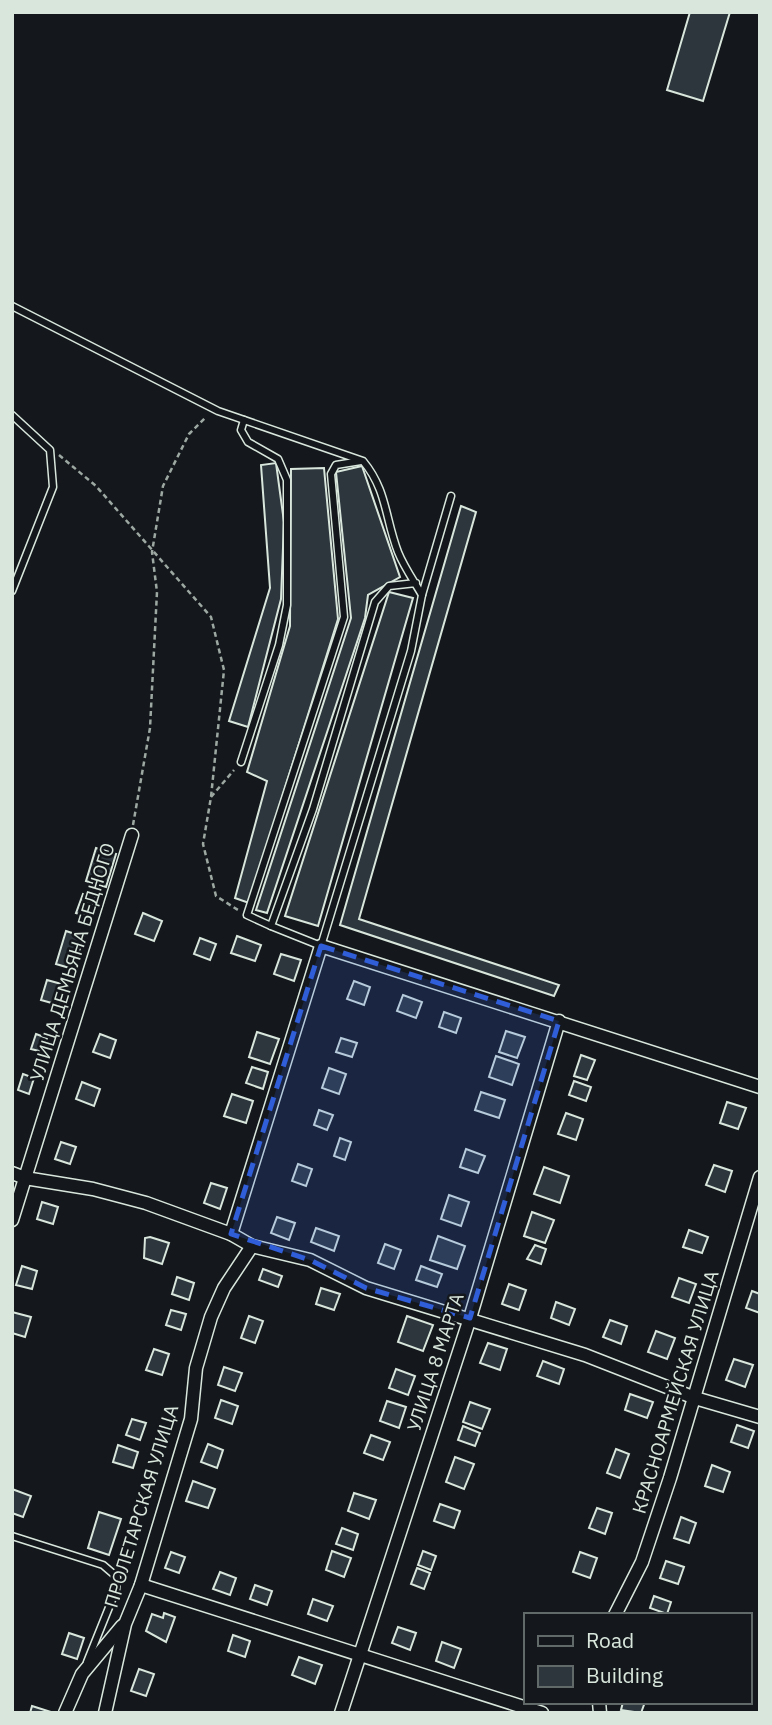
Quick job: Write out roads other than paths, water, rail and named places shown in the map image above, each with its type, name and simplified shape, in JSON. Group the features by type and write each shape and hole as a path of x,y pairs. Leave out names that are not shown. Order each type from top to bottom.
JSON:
{"street":[{"name":"УЛИЦА ДЕМЬЯНА БЕДНОГО","path":"12,1220 132,835"},
{"path":"231,1234 321,946 760,1087"},
{"name":"УЛИЦА 8 МАРТА","path":"341,1713 470,1318 559,1021"},
{"path":"12,1172 25,1178 119,1195 231,1234 252,1245 310,1260 366,1288 585,1355 695,1398 760,1417"},
{"name":"КРАСНОАРМЕЙСКАЯ УЛИЦА","path":"616,1613 642,1562 695,1398 760,1177"},
{"name":"ПРОЛЕТАРСКАЯ УЛИЦА","path":"104,1713 125,1623 141,1586 191,1419 196,1368 211,1317 224,1288 252,1245"},
{"path":"141,1586 542,1713"},
{"name":"ПРОЛЕТАРСКАЯ УЛИЦА","path":"65,1713 82,1674 125,1623"}],"lane":[{"path":"12,306 214,409 363,461 379,480 398,552 422,595"},
{"path":"12,415 50,450 52,487 12,591"},
{"path":"241,762 279,645 287,605 287,480 278,459 248,442 241,430 244,420"},
{"path":"363,461 336,465 331,474 344,617 247,915 321,946 386,724 411,651 422,595 450,496"},
{"path":"271,926 313,809 375,602 389,586 416,583"},
{"path":"12,1536 103,1565 117,1577 117,1590 82,1674"}]}
